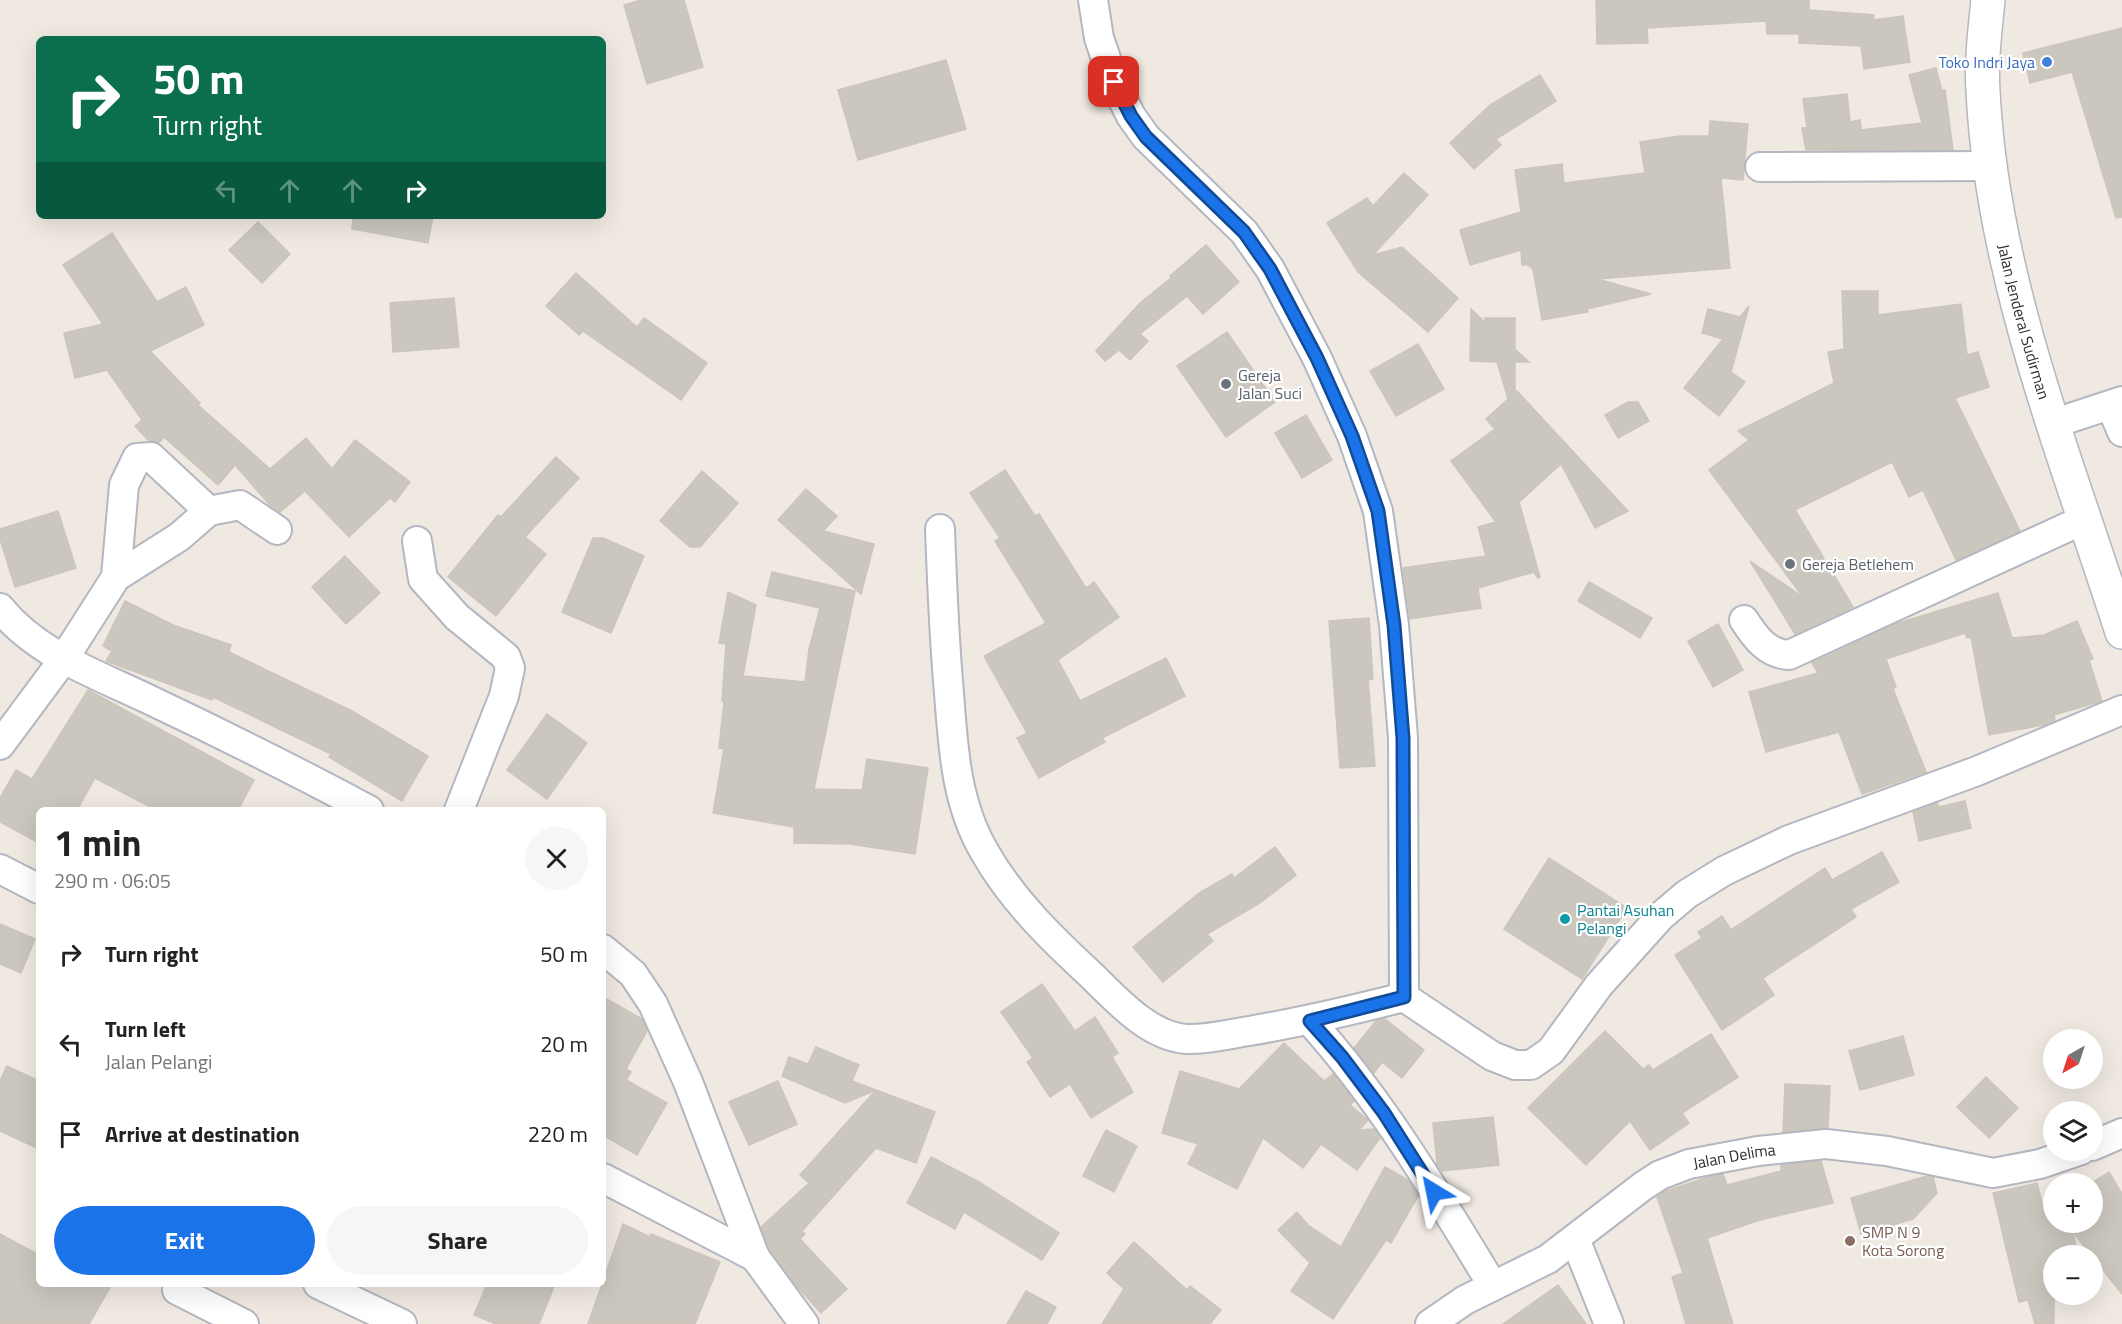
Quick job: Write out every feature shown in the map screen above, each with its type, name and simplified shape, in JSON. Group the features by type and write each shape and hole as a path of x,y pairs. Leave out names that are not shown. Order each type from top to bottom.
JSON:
{"main road":[{"name":"Jalan Jenderal Sudirman","path":"1988,0 1983,90 1991,166 2014,297 2122,632"}],"street":[{"path":"1093,0 1099,38 1114,82 1131,116 1146,137 1244,232 1270,269 1339,407 1378,511 1394,625 1403,738 1404,997"},
{"path":"1760,167 1991,166"},
{"path":"2055,423 2116,404 2122,432"},
{"path":"116,577 124,485 136,458 151,457 209,512"},
{"path":"0,745 63,660 116,577 179,537 209,512 240,505 277,530"},
{"path":"1744,620 1754,636 1767,648 1789,655 2085,519"},
{"path":"940,530 944,631 956,767 965,808 983,849 1004,883 1032,917 1123,1005 1159,1031 1186,1039 1207,1038 1310,1021 1404,997 1492,1056 1515,1065 1531,1065 1551,1051 1599,985 1661,916 1688,894 1724,871 1789,840 1977,771 2122,710"},
{"path":"417,541 423,579 457,617 506,657 510,668 504,696 460,807"},
{"path":"0,608 16,625 63,660 148,699 363,807"},
{"path":"0,869 36,887"},
{"path":"606,952 633,974 654,1004 688,1082 755,1257 804,1324"},
{"path":"1310,1021 1342,1057 1384,1113 1493,1286"},
{"path":"2103,1141 2122,1133"},
{"name":"Jalan Delima","path":"1430,1324 1465,1300 1548,1259 1660,1176 1689,1164 1730,1156 1826,1144 1887,1150 1993,1173 2049,1161"},
{"path":"606,1180 755,1257"},
{"path":"1575,1239 1610,1324"},
{"path":"324,1287 402,1324"},
{"path":"177,1290 244,1324"}],"building":[{"path":"641,0 684,0 703,67 647,84 624,5"},
{"path":"1596,0 1809,0 1809,10 1874,15 1873,20 1903,16 1910,62 1864,69 1861,46 1799,43 1799,34 1767,34 1766,21 1647,28 1648,43 1597,44"},
{"path":"2122,28 2122,217 2116,218 2072,72 2030,83 2023,53"},
{"path":"946,60 966,129 858,160 838,90"},
{"path":"1936,68 1942,91 1945,90 1953,150 1806,150 1802,128 1807,128 1803,99 1847,94 1850,122 1860,120 1861,130 1922,123 1909,75"},
{"path":"1540,75 1556,101 1496,139 1501,145 1474,169 1450,143 1490,105"},
{"path":"1710,121 1748,124 1743,180 1721,178 1730,268 1597,279 1651,294 1587,309 1588,312 1542,320 1533,269 1528,265 1522,265 1521,250 1470,265 1460,230 1521,212 1515,170 1562,164 1564,183 1645,173 1640,142 1680,136 1709,136"},
{"path":"1404,173 1428,195 1373,255 1402,247 1458,298 1428,332 1358,272 1327,223 1367,198 1373,206"},
{"path":"353,219 432,219 428,243 352,229"},
{"path":"258,222 290,254 262,283 229,250"},
{"path":"112,233 157,302 186,287 204,325 150,351 200,403 198,405 270,469 306,438 332,469 355,440 410,482 395,502 390,498 349,537 305,491 280,512 269,504 235,465 218,485 164,437 159,443 149,441 135,426 142,420 107,370 75,378 64,333 103,324 63,265"},
{"path":"1206,245 1239,282 1203,314 1187,296 1140,334 1148,341 1130,360 1119,350 1105,361 1096,351 1140,303"},
{"path":"576,273 637,327 644,318 707,363 681,400 583,331 579,335 546,306"},
{"path":"1842,291 1878,291 1878,315 1961,304 1967,355 1978,352 1989,387 1955,398 2020,531 1956,560 1923,490 1909,497 1892,462 1795,510 1853,607 1795,634 1750,561 1803,597 1709,470 1749,440 1738,431 1834,383 1828,352 1844,349"},
{"path":"454,298 459,347 393,352 390,303"},
{"path":"1749,306 1731,372 1745,382 1719,416 1684,388 1723,339 1702,333 1708,309 1740,317"},
{"path":"1471,309 1486,323 1485,318 1515,318 1515,349 1529,362 1515,362 1515,393 1517,391 1628,511 1595,528 1561,464 1519,502 1540,577 1538,578 1534,572 1478,588 1481,608 1410,619 1403,568 1486,556 1478,527 1496,522 1451,461 1495,429 1486,419 1508,399 1497,362 1470,361"},
{"name":"Gereja Jalan Suci","path":"1227,332 1275,402 1226,437 1177,366"},
{"path":"1418,344 1444,389 1396,416 1370,371"},
{"path":"1628,402 1638,402 1649,421 1618,438 1605,415"},
{"path":"1306,415 1332,460 1302,478 1275,433"},
{"path":"556,457 579,478 525,537 546,554 496,616 448,577 498,515 501,517"},
{"path":"1005,470 1035,516 1039,514 1086,588 1094,582 1119,617 1058,660 1080,701 1166,658 1185,696 1102,738 1105,742 1039,778 1017,738 1027,733 984,656 1046,623 995,541 1000,538 970,493"},
{"path":"702,471 738,503 700,547 690,547 660,521"},
{"path":"806,489 837,516 823,531 874,544 861,594 778,520"},
{"path":"58,511 76,568 15,587 0,539 0,529"},
{"path":"593,538 603,538 644,556 611,633 562,612"},
{"path":"345,556 380,593 346,624 312,587"},
{"path":"772,572 855,591 814,789 862,790 867,759 928,768 915,854 850,844 794,843 794,827 713,813 724,749 719,748 724,702 722,701 726,644 719,643 728,592 756,605 743,676 805,682 809,649 820,608 766,596"},
{"path":"1589,582 1652,618 1640,638 1578,601"},
{"path":"1998,593 2012,638 2044,635 2077,621 2093,659 2089,660 2102,701 2054,715 2055,720 2043,725 1989,735 1971,637 1967,638 1965,633 1886,659 1896,687 1893,689 1926,772 1862,794 1839,732 1766,752 1749,692 1818,673 1812,663 1898,623"},
{"path":"125,601 173,625 231,645 229,652 352,711 428,756 402,801 329,757 331,754 213,697 212,700 106,661 112,651 103,646"},
{"path":"1369,618 1373,679 1368,680 1375,766 1340,768 1329,621"},
{"path":"1718,624 1743,670 1713,687 1688,641"},
{"path":"88,690 254,780 240,807 150,807 95,778 79,807 36,807 36,841 0,822 0,798 16,770 32,779"},
{"path":"547,714 587,743 547,799 507,770"},
{"path":"1965,801 1971,828 1919,841 1913,812 1937,803 1939,807"},
{"path":"1275,847 1296,875 1260,903 1207,934 1213,941 1163,982 1133,947 1199,893 1232,874 1234,878"},
{"path":"1882,852 1899,882 1851,909 1856,917 1763,978 1774,995 1722,1030 1675,955 1702,938 1698,932 1722,916 1731,930 1825,868 1832,880"},
{"name":"Pantai Asuhan Pelangi","path":"1549,858 1627,908 1582,979 1504,929"},
{"path":"0,924 35,939 21,973 0,964"},
{"path":"1042,984 1075,1031 1095,1017 1118,1053 1112,1057 1133,1092 1091,1118 1070,1084 1050,1097 1027,1062 1033,1058 1001,1012"},
{"path":"606,999 642,1019 647,1031 626,1069 631,1072 626,1080 667,1103 637,1155 606,1137"},
{"path":"1385,1019 1424,1050 1402,1078 1382,1062 1374,1073 1354,1048 1376,1021"},
{"path":"1605,1031 1643,1069 1649,1065 1653,1070 1711,1034 1738,1077 1682,1113 1689,1123 1650,1150 1630,1121 1586,1165 1528,1108"},
{"path":"1903,1036 1914,1075 1860,1090 1849,1051"},
{"path":"1284,1043 1324,1081 1333,1074 1354,1101 1350,1105 1368,1120 1359,1130 1374,1129 1380,1138 1357,1170 1321,1144 1303,1168 1263,1138 1237,1189 1188,1164 1198,1144 1162,1133 1180,1071 1239,1089"},
{"path":"816,1047 859,1065 852,1081 876,1090 845,1103 782,1076 789,1057 808,1064"},
{"path":"7,1066 36,1080 36,1148 0,1131 0,1081"},
{"path":"1986,1077 2018,1108 1989,1138 1957,1107"},
{"path":"778,1081 797,1124 749,1145 729,1102"},
{"path":"1785,1084 1830,1086 1828,1128 1783,1132"},
{"path":"876,1090 935,1112 916,1163 876,1148 802,1231 805,1234 800,1239 847,1289 821,1313 795,1284 770,1249 761,1227 809,1183 800,1175"},
{"path":"1493,1117 1499,1165 1442,1171 1437,1164 1433,1123"},
{"path":"1106,1130 1137,1146 1114,1192 1083,1176"},
{"path":"931,1157 979,1182 1059,1233 1042,1260 964,1212 955,1229 907,1203"},
{"path":"1821,1161 1833,1203 1760,1220 1707,1238 1733,1324 1686,1324 1672,1277 1683,1273 1657,1197 1666,1191 1708,1177 1723,1174 1727,1185 1781,1171 1781,1165"},
{"path":"1385,1167 1408,1180 1418,1196 1391,1243 1386,1240 1333,1319 1291,1291 1310,1263 1278,1230 1297,1212 1308,1225 1341,1247"},
{"path":"2109,1172 2122,1194 2122,1294 2103,1270 2103,1245 2083,1245 2074,1233 2103,1233 2103,1176"},
{"path":"1927,1176 1933,1177 1937,1193 1913,1219 1861,1234 1851,1198"},
{"path":"2037,1183 2043,1207 2043,1233 2073,1233 2076,1245 2043,1245 2043,1305 2054,1305 2054,1324 2035,1324 2028,1300 2019,1302 1993,1193"},
{"path":"623,1224 650,1237 651,1234 720,1262 695,1324 588,1324 601,1287 606,1287 606,1273"},
{"path":"0,1234 36,1253 36,1287 110,1287 89,1324 0,1324"},
{"path":"1134,1242 1187,1290 1190,1286 1221,1310 1210,1324 1102,1324 1124,1289 1107,1273"},
{"path":"1558,1285 1586,1324 1503,1324"},
{"path":"486,1287 554,1287 539,1324 496,1324 474,1315"},
{"path":"1026,1291 1056,1307 1047,1324 1007,1324"}],"place":[{"name":"Toko Indri Jaya","path":"2047,62"},
{"name":"Gereja Jalan Suci","path":"1226,384"},
{"name":"Gereja Betlehem","path":"1790,564"},
{"name":"Pantai Asuhan Pelangi","path":"1565,919"},
{"name":"SMP N 9 Kota Sorong","path":"1850,1241"}],"route":[{"path":"1114,82 1131,116 1146,137 1244,232 1270,269 1317,358 1352,436 1378,511 1394,625 1403,738 1404,997 1310,1021 1342,1057 1384,1113 1434,1192"}]}
